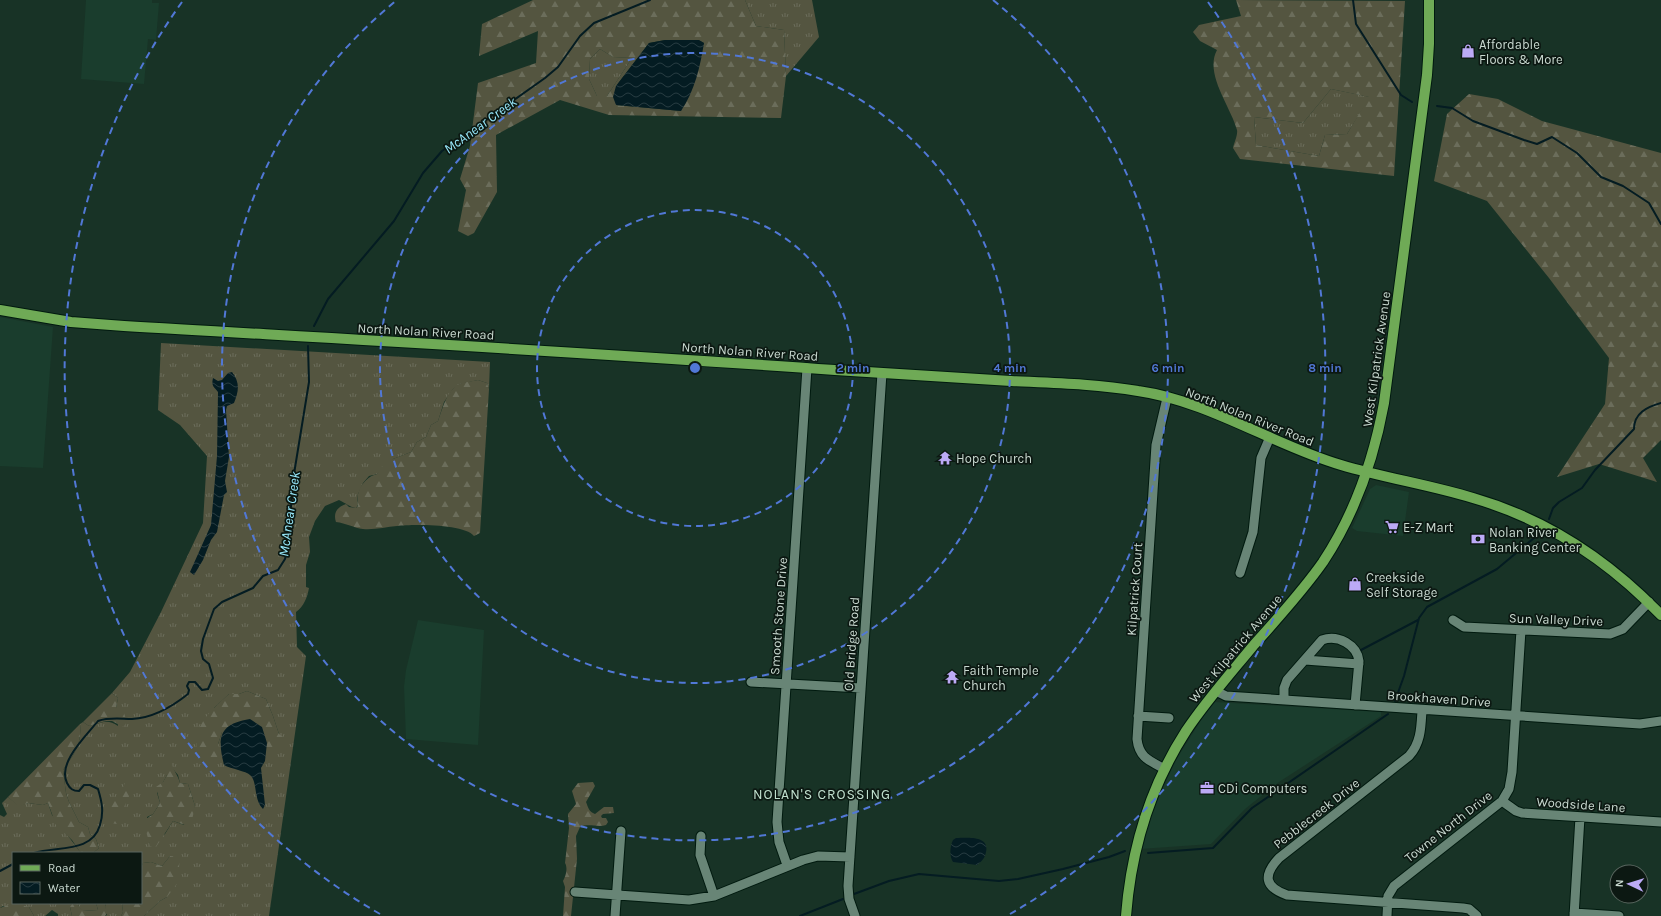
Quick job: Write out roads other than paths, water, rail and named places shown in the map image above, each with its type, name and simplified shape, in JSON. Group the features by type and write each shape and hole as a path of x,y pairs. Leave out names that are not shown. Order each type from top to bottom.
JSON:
{"main road":[{"name":"West Kilpatrick Avenue","path":"1126,916 1130,875 1138,842 1165,769 1185,733 1216,691 1323,562 1347,518 1366,472 1377,439 1385,395 1427,75 1429,0"},
{"name":"North Nolan River Road","path":"0,310 71,322 116,326 807,368 1086,386 1138,391 1191,405 1329,461 1366,472 1468,496 1487,502 1538,523 1576,544 1619,574 1661,615"}],"street":[{"name":"Smooth Stone Drive","path":"787,865 778,842 777,822 807,368"},
{"name":"Old Bridge Road","path":"855,916 848,894 882,373"},
{"name":"Kilpatrick Court","path":"1165,769 1150,761 1139,751 1137,739 1156,444 1167,398"},
{"path":"1240,573 1253,532 1261,458 1270,437"},
{"name":"Sun Valley Drive","path":"1453,620 1464,627 1596,634 1617,632 1623,629 1649,602"},
{"name":"Towne North Drive","path":"1387,916 1388,896 1394,886 1502,801 1508,792 1510,785 1521,630"},
{"path":"1284,700 1284,688 1288,680 1304,660 1322,640 1335,638 1355,648 1358,654 1359,664 1355,705"},
{"path":"1304,660 1359,664"},
{"path":"751,682 861,688"},
{"name":"Brookhaven Drive","path":"1216,691 1226,696 1422,710 1643,724 1661,721"},
{"name":"Pebblecreek Drive","path":"1422,710 1420,736 1415,750 1279,858 1271,866 1269,883 1272,888 1287,895 1463,908 1469,909 1477,916"},
{"path":"1138,716 1169,718"},
{"name":"Woodside Lane","path":"1502,801 1516,811 1522,813 1661,822"},
{"path":"1580,817 1574,914 1619,916"},
{"path":"615,916 621,831"},
{"path":"701,836 700,855 714,896"},
{"path":"575,892 689,900 714,896 787,865 818,856 850,857"}],"water":[{"path":"665,40 699,40 704,43 696,78 690,95 681,111 616,105 613,97 616,86 649,43"},
{"path":"232,372 235,376 238,387 234,403 227,406 226,410 229,457 225,481 227,492 224,495 217,532 211,540 203,560 194,575 190,572 211,525 217,456 218,392 213,386 212,381 213,378 218,381 222,380 228,373"},
{"path":"250,719 262,727 267,743 265,761 261,768 265,805 263,809 258,800 254,782 250,775 224,765 222,755 221,739 226,728 240,721"},
{"path":"956,838 971,838 981,840 984,843 986,847 985,856 977,865 953,862 950,854 953,840"}],"waterway":[{"name":"McAnear Creek","path":"314,326 328,299 394,221 423,173 442,151 545,78 558,67 580,36 594,23 650,0"},
{"name":"McAnear Creek","path":"1353,0 1356,24 1401,95 1412,102"},
{"name":"McAnear Creek","path":"1437,106 1452,108 1473,121 1537,144 1552,137 1577,153 1601,177 1623,186 1649,203 1661,224"},
{"name":"McAnear Creek","path":"38,852 73,847 82,844 90,840 96,834 100,825 102,807 98,789 90,785 84,785 79,791 73,790 68,785 65,775 69,759 74,750 87,734 98,721 140,718 162,711 188,694 189,690 187,686 189,682 195,682 202,690 208,689 213,678 209,664 203,659 201,651 203,639 214,609 222,602 253,588 263,576 278,570 285,559 288,547 293,480 309,382 308,346"},
{"path":"1549,519 1553,508 1559,502 1582,488 1595,470 1634,429 1636,419 1639,415 1651,406 1661,403"},
{"path":"1395,701 1404,676 1419,618 1427,607 1497,569 1540,533"},
{"path":"1361,650 1418,620"},
{"path":"1148,853 1213,848 1252,808 1388,714"},
{"path":"854,894 889,881 919,874 999,881 1018,879 1109,857 1125,851"},
{"name":"McAnear Creek","path":"0,871 12,865"},
{"path":"800,916 843,899"}],"place":[{"name":"Affordable Floors & More","path":"1468,51"},
{"name":"Hope Church","path":"945,458"},
{"name":"E-Z Mart","path":"1392,527"},
{"name":"Nolan River Banking Center","path":"1478,539"},
{"name":"Creekside Self Storage","path":"1355,584"},
{"name":"Faith Temple Church","path":"952,677"},
{"name":"CDi Computers","path":"1207,788"}],"district":[{"name":"NOLAN'S CROSSING","path":"822,794"}]}
